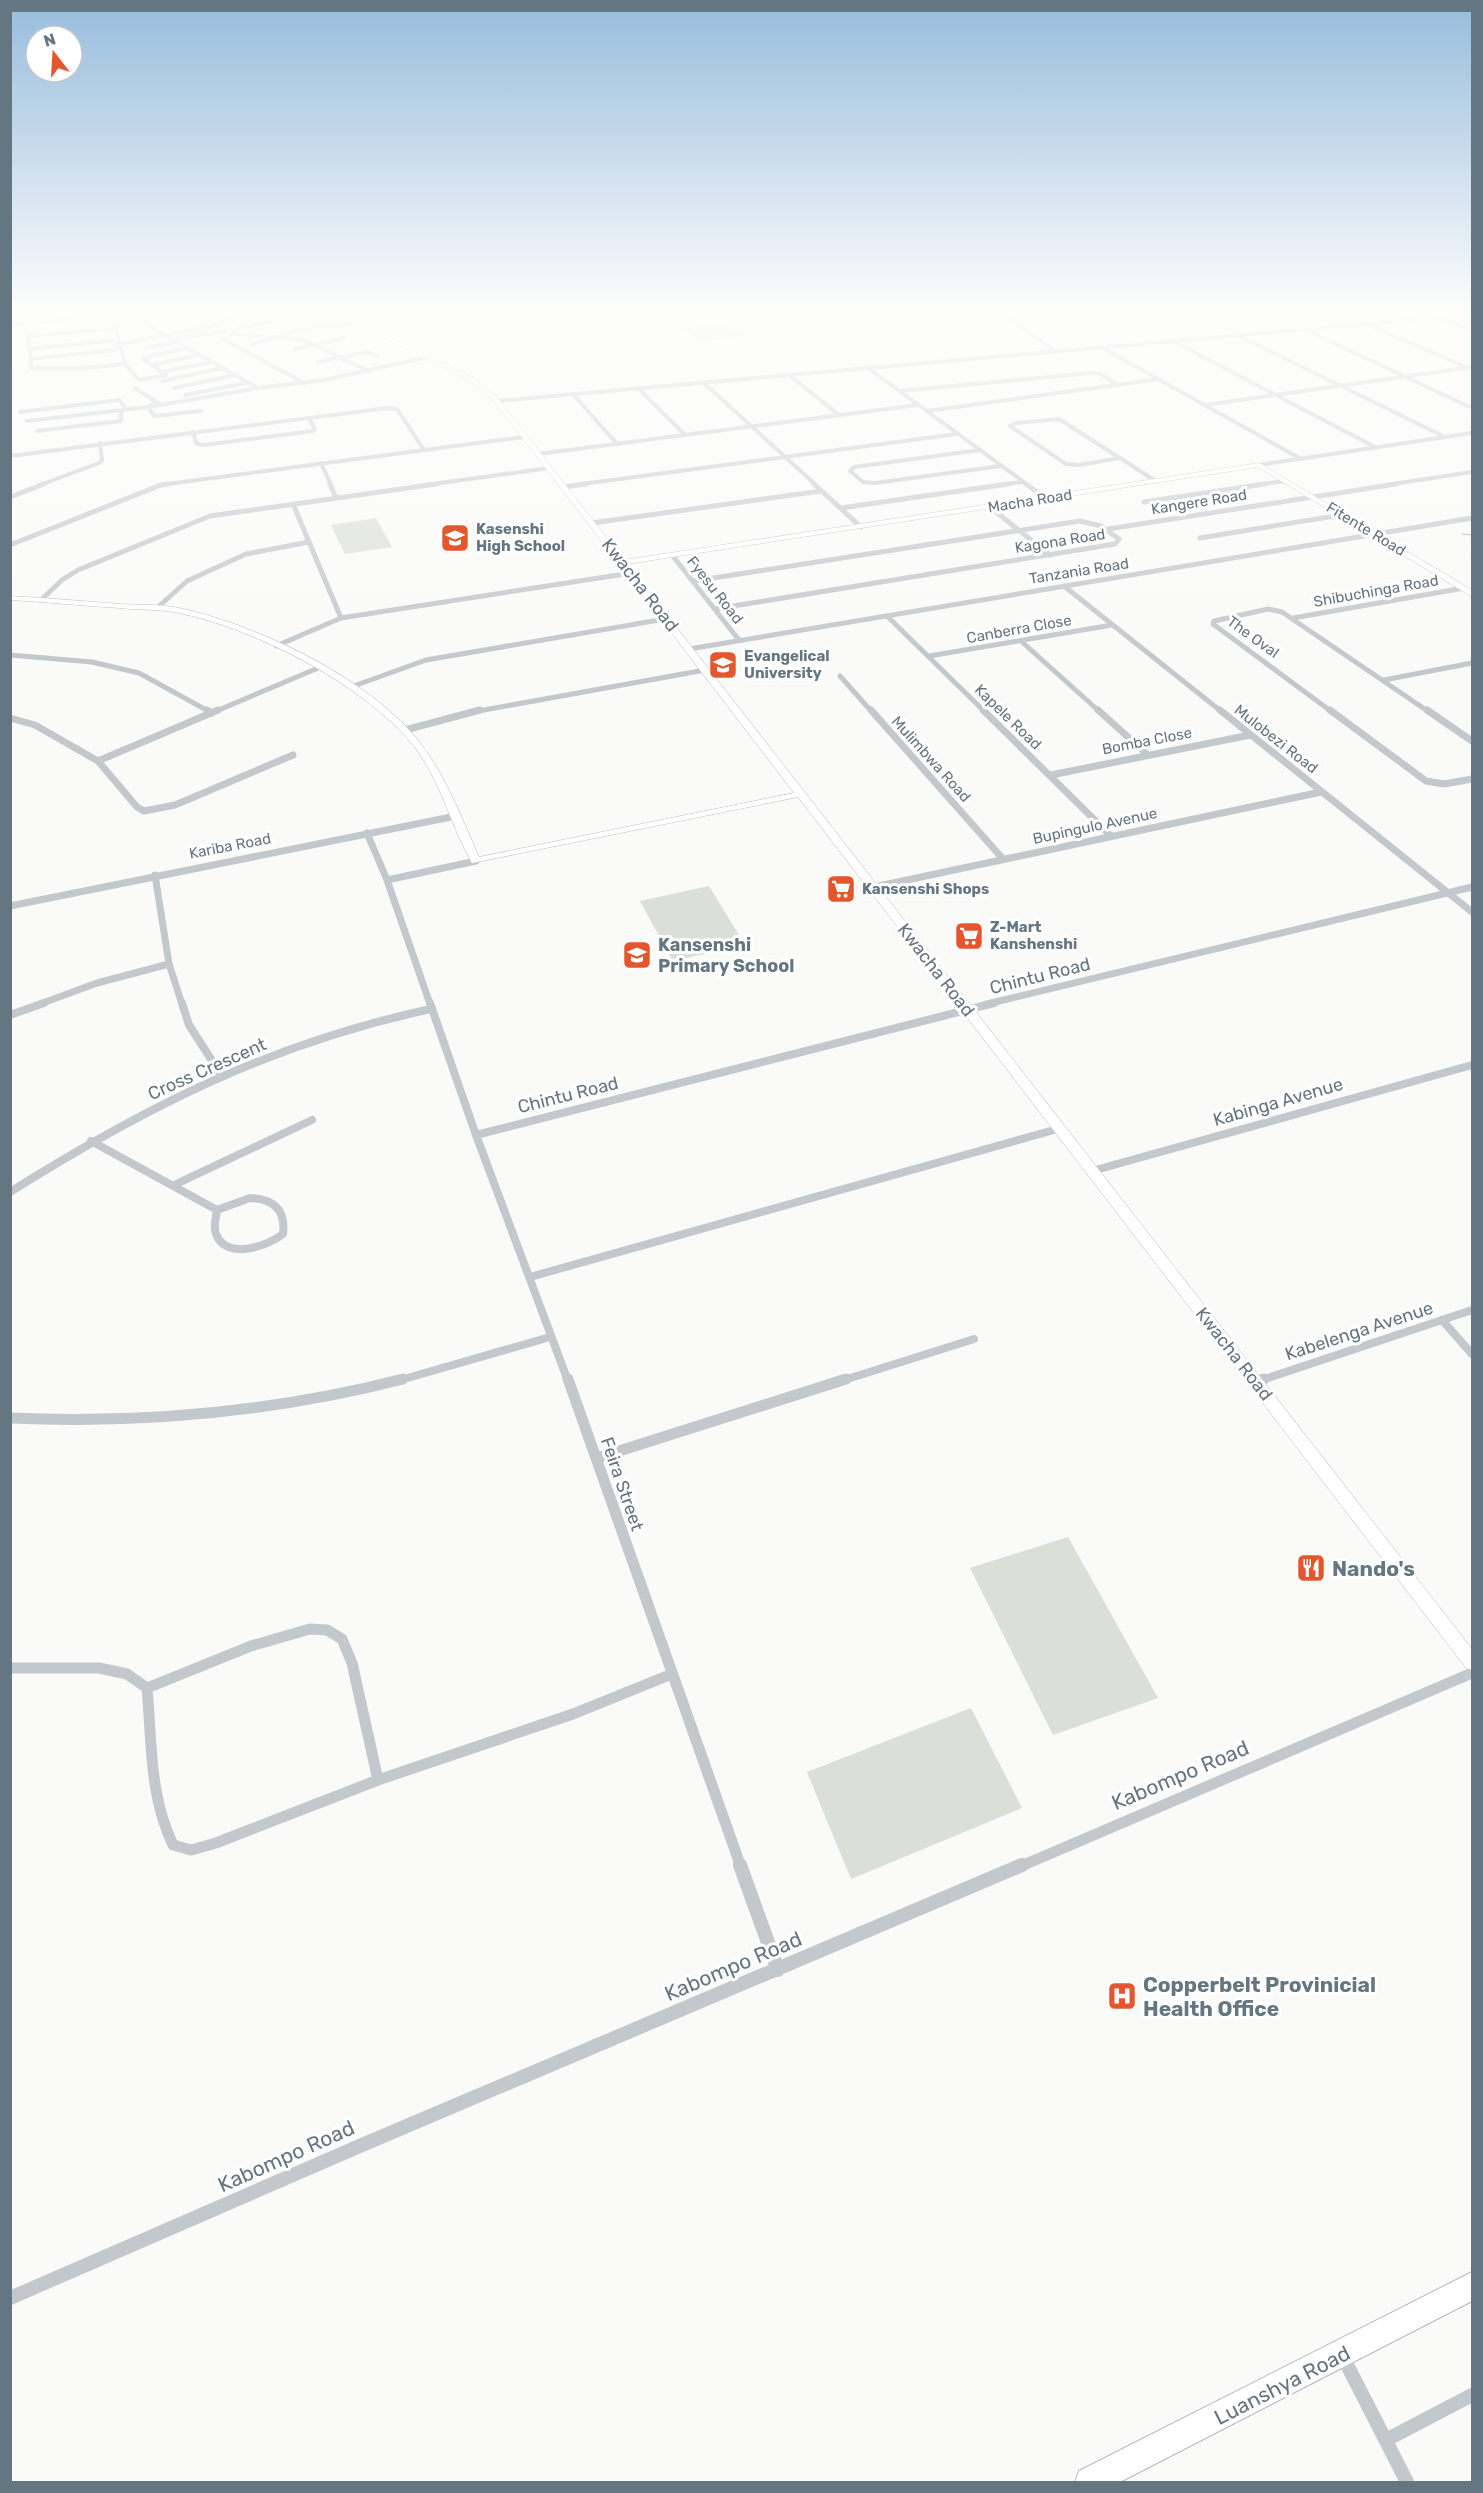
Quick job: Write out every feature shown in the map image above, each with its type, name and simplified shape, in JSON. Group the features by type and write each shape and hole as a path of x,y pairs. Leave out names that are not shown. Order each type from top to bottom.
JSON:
{"highway":[{"name":"Luanshya Road","path":"1090,2482 1473,2286"}],"main road":[{"name":"Kwacha Road","path":"515,425 1061,1128 1472,1663"},
{"name":"Macha Road","path":"622,563 1259,465"},
{"name":"Fitente Road","path":"1259,465 1473,592"},
{"path":"10,598 157,608 211,618 276,646 318,668 351,687 405,730 423,753 456,816 476,861 801,795"}],"street":[{"path":"37,431 77,425"},
{"path":"10,456 245,425"},
{"path":"193,432 198,445 313,431 315,429 313,425"},
{"path":"408,425 424,450"},
{"path":"601,425 617,444"},
{"path":"675,425 685,435"},
{"path":"538,454 763,425"},
{"path":"946,425 1046,499"},
{"path":"1010,425 1066,464 1120,458"},
{"path":"1069,425 1154,480"},
{"path":"1241,425 1301,459"},
{"path":"1333,425 1375,447"},
{"path":"1421,425 1445,437"},
{"path":"751,427 861,527"},
{"name":"Macha Road","path":"1259,465 1473,433"},
{"path":"564,487 957,434"},
{"path":"10,544 161,485 524,437"},
{"path":"10,497 99,463 102,459 100,443"},
{"path":"980,450 854,467 850,471 863,482 875,483 1001,466"},
{"path":"321,463 336,498"},
{"path":"41,600 62,580 78,570 202,518 549,468"},
{"name":"Kangere Road","path":"1108,529 1473,472"},
{"path":"1144,502 1286,481"},
{"path":"841,508 1022,482"},
{"path":"592,523 821,491"},
{"path":"293,504 341,618"},
{"path":"991,508 1050,555"},
{"path":"1200,538 1341,515"},
{"name":"Tanzania Road","path":"688,648 1473,518"},
{"name":"Kagona Road","path":"694,581 1080,521 1095,522 1108,529 1119,539 1115,544 715,609"},
{"path":"157,608 187,580 246,554 309,542"},
{"name":"Fyesu Road","path":"672,555 739,640"},
{"path":"276,646 341,618 631,573"},
{"name":"Mulobezi Road","path":"1064,586 1473,912"},
{"name":"Shibuchinga Road","path":"1293,618 1464,588"},
{"name":"The Oval","path":"1473,741 1282,612 1268,609 1219,618 1214,621 1213,624 1426,781 1444,784 1473,779"},
{"name":"Kapele Road","path":"887,616 1111,836"},
{"path":"351,687 426,660 665,619"},
{"name":"Canberra Close","path":"929,656 1112,625"},
{"path":"1021,641 1148,755"},
{"path":"10,655 92,662 140,673 212,713"},
{"path":"1384,680 1473,663"},
{"path":"98,761 318,668"},
{"path":"405,730 477,711 705,670"},
{"name":"Mulimbwa Road","path":"840,676 1003,859"},
{"path":"10,718 35,725 98,761 137,807 144,811 175,805 294,755"},
{"name":"Bomba Close","path":"1051,775 1250,735"},
{"name":"Bupingulo Avenue","path":"874,887 1321,792"},
{"name":"Kariba Road","path":"10,906 155,874 456,816"},
{"name":"Feira Street","path":"367,833 387,880 476,1135 597,1458 778,1970"},
{"path":"387,880 476,861"},
{"path":"155,874 169,964 189,1025 222,1076"},
{"name":"Chintu Road","path":"476,1135 967,1009 1473,887"},
{"path":"10,1015 98,983 169,964"},
{"name":"Cross Crescent","path":"10,1191 91,1141 222,1076 340,1032 399,1014 431,1009"},
{"name":"Kabinga Avenue","path":"1092,1171 1473,1065"},
{"path":"174,1185 312,1120"},
{"path":"530,1277 1061,1128"},
{"path":"91,1141 217,1210"},
{"path":"250,1198 269,1199 282,1216 283,1234 267,1246 250,1249 235,1248 222,1242 216,1233 217,1210 250,1198"},
{"name":"Kabelenga Avenue","path":"1256,1382 1473,1310"},
{"path":"1442,1320 1473,1354"},
{"path":"10,1418 64,1422 181,1418 272,1406 381,1385 550,1337"},
{"path":"597,1458 974,1339"},
{"path":"147,1688 251,1646 310,1629 327,1630 342,1639 352,1663 378,1780"},
{"name":"Kabompo Road","path":"10,2298 362,2145 778,1970 1472,1663"},
{"path":"10,1668 99,1668 127,1674 147,1688"},
{"path":"147,1688 155,1792 163,1828 173,1845 191,1850 216,1843 378,1780 573,1714 672,1674"},
{"path":"1342,2355 1407,2482"},
{"path":"1386,2440 1473,2394"}],"shaded area":[{"path":"376,518 392,547 345,554 331,525"},
{"path":"709,886 745,945 673,961 640,901"},
{"path":"1068,1537 1158,1698 1053,1735 970,1568"},
{"path":"971,1708 1022,1808 851,1879 807,1772"}],"waterway":[{"path":"1462,534 1472,535"}],"place":[{"name":"Kasenshi High School","path":"455,538"},
{"name":"Evangelical University","path":"723,665"},
{"name":"Kansenshi Shops","path":"841,889"},
{"name":"Z-Mart Kanshenshi","path":"969,936"},
{"name":"Kansenshi Primary School","path":"637,955"},
{"name":"Nando's","path":"1311,1568"},
{"name":"Copperbelt Provinicial Health Office","path":"1122,1996"}]}
